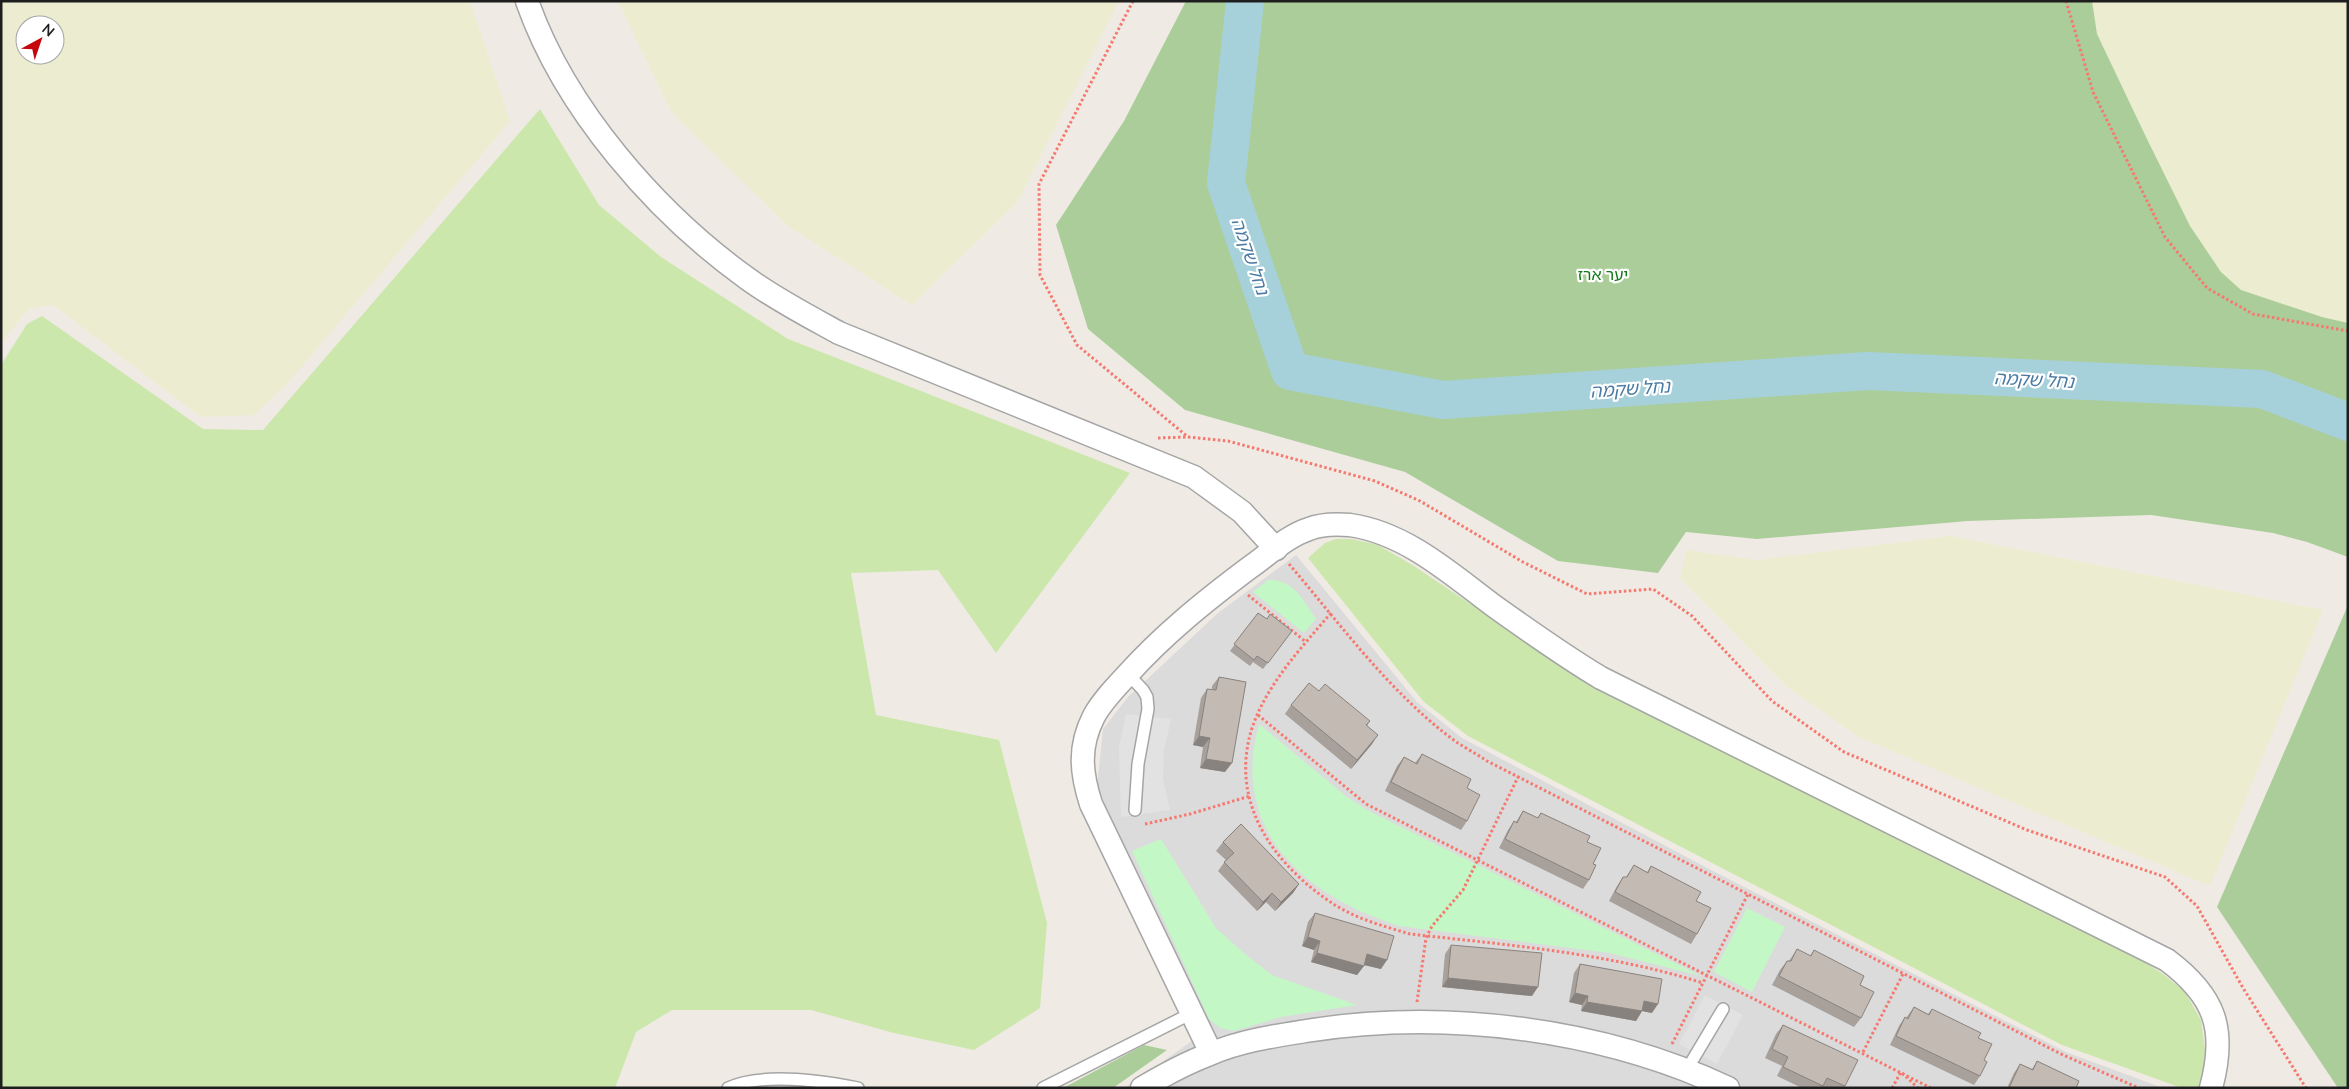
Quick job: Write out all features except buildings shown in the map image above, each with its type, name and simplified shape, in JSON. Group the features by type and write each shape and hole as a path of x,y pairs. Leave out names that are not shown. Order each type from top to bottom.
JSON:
{"street":[{"path":"527,1 538,31 555,66 609,145 644,186 677,220 710,250 748,279 787,305 840,333 1194,477 1242,512 1276,549"},
{"path":"1211,1053 1190,1014 1090,804 1082,778 1083,755 1087,736 1094,717 1106,698 1172,629 1276,549 1309,529 1349,525 1371,530 1403,542 1563,655 1601,678 2167,960 2188,976 2214,1012 2218,1055 2211,1088"},
{"path":"1142,1088 1211,1053 1277,1035 1331,1027 1445,1021 1558,1036 1610,1047 1662,1062 1728,1088"}],"lane":[{"path":"1128,674 1147,697 1148,709 1138,764 1135,810"},
{"path":"1686,1071 1722,1009"},
{"path":"1043,1088 1190,1014"},
{"path":"728,1088 735,1084 764,1080 798,1080 858,1088"}],"path":[{"path":"1133,1 1039,184 1040,275 1077,345 1188,437"},
{"path":"2066,1 2093,92 2165,237 2207,288 2253,314 2348,331"},
{"path":"1152,438 1188,437 1228,441 1375,481 1420,501 1523,562 1587,594 1653,589 1692,616 1772,701 1844,752 2027,830 2165,876 2197,906 2242,988 2306,1088"},
{"path":"1276,549 1385,676 1430,721 1456,742 1518,777 1903,974 2063,1055 2139,1088"},
{"path":"1232,582 1306,642"},
{"path":"1331,613 1276,682 1258,715 1247,750 1247,781 1258,823 1270,846 1287,866 1330,902 1358,917 1386,927 1427,936 1603,958 1660,970 1703,983"},
{"path":"1258,715 1366,804 1932,1088"},
{"path":"1415,1022 1427,936 1435,922 1456,901 1518,777"},
{"path":"1138,824 1190,814 1250,796"},
{"path":"1662,1062 1748,894"},
{"path":"1863,1052 1903,974"},
{"path":"1892,1088 1901,1072"},
{"path":"1901,1072 1918,1088"}],"shaded area":[{"path":"1296,555 1417,702 1462,738 1713,871 2066,1052 2163,1088 1125,1088 1209,1029 1097,787 1103,729 1128,697 1218,613"},
{"path":"1126,714 1171,719 1164,750 1163,779 1170,810 1121,817 1119,748"},
{"path":"1705,995 1743,1015 1717,1064 1679,1044"}],"green space":[{"path":"1,1 470,1 510,121 287,384 254,415 201,417 53,305 28,309 1,343"},
{"path":"618,1 1119,1 1018,201 912,305 788,226 671,112"},
{"name":"יער ארז","path":"1186,1 2092,1 2097,34 2146,137 2190,226 2221,272 2241,290 2322,317 2348,323 2348,557 2307,542 2273,533 2151,515 1968,521 1757,539 1686,532 1658,573 1558,561 1405,472 1185,410 1088,329 1056,225 1124,121"},
{"path":"1270,1 2348,1 2348,325 2166,293"},
{"path":"540,109 599,205 661,257 788,339 1130,473 996,653 938,570 851,573 876,715 999,740 1047,923 1040,1008 974,1050 894,1033 811,1010 672,1010 636,1032 615,1088 1,1088 1,365 27,324 42,316 203,429 263,430"},
{"path":"1951,536 2323,610 2210,886 1859,737 1787,687 1680,578 1686,550 1756,560"},
{"path":"1336,539 1352,539 1378,545 1414,566 1589,684 2138,958 2163,974 2185,992 2201,1020 2206,1056 2201,1088 2182,1088 2062,1045 1468,736 1424,702 1308,558 1325,543"},
{"path":"1268,580 1277,580 1291,587 1307,605 1316,619 1304,633 1253,592"},
{"path":"2348,605 2348,1088 2338,1088 2217,907"},
{"path":"1259,724 1347,797 1367,810 1701,976 1609,953 1399,926 1365,913 1334,897 1306,877 1283,854 1266,827 1255,797 1253,762"},
{"path":"1161,839 1216,928 1245,954 1272,975 1357,1005 1281,1017 1234,1031 1220,1028 1209,1019 1132,851"},
{"path":"1747,908 1785,927 1752,992 1714,972"},
{"path":"1144,1045 1167,1050 1113,1088 1063,1088"}],"waterway":[{"name":"נחל שקמה","path":"1245,1 1226,183 1290,371 1443,400 1868,371 2262,389 2348,422"}]}
